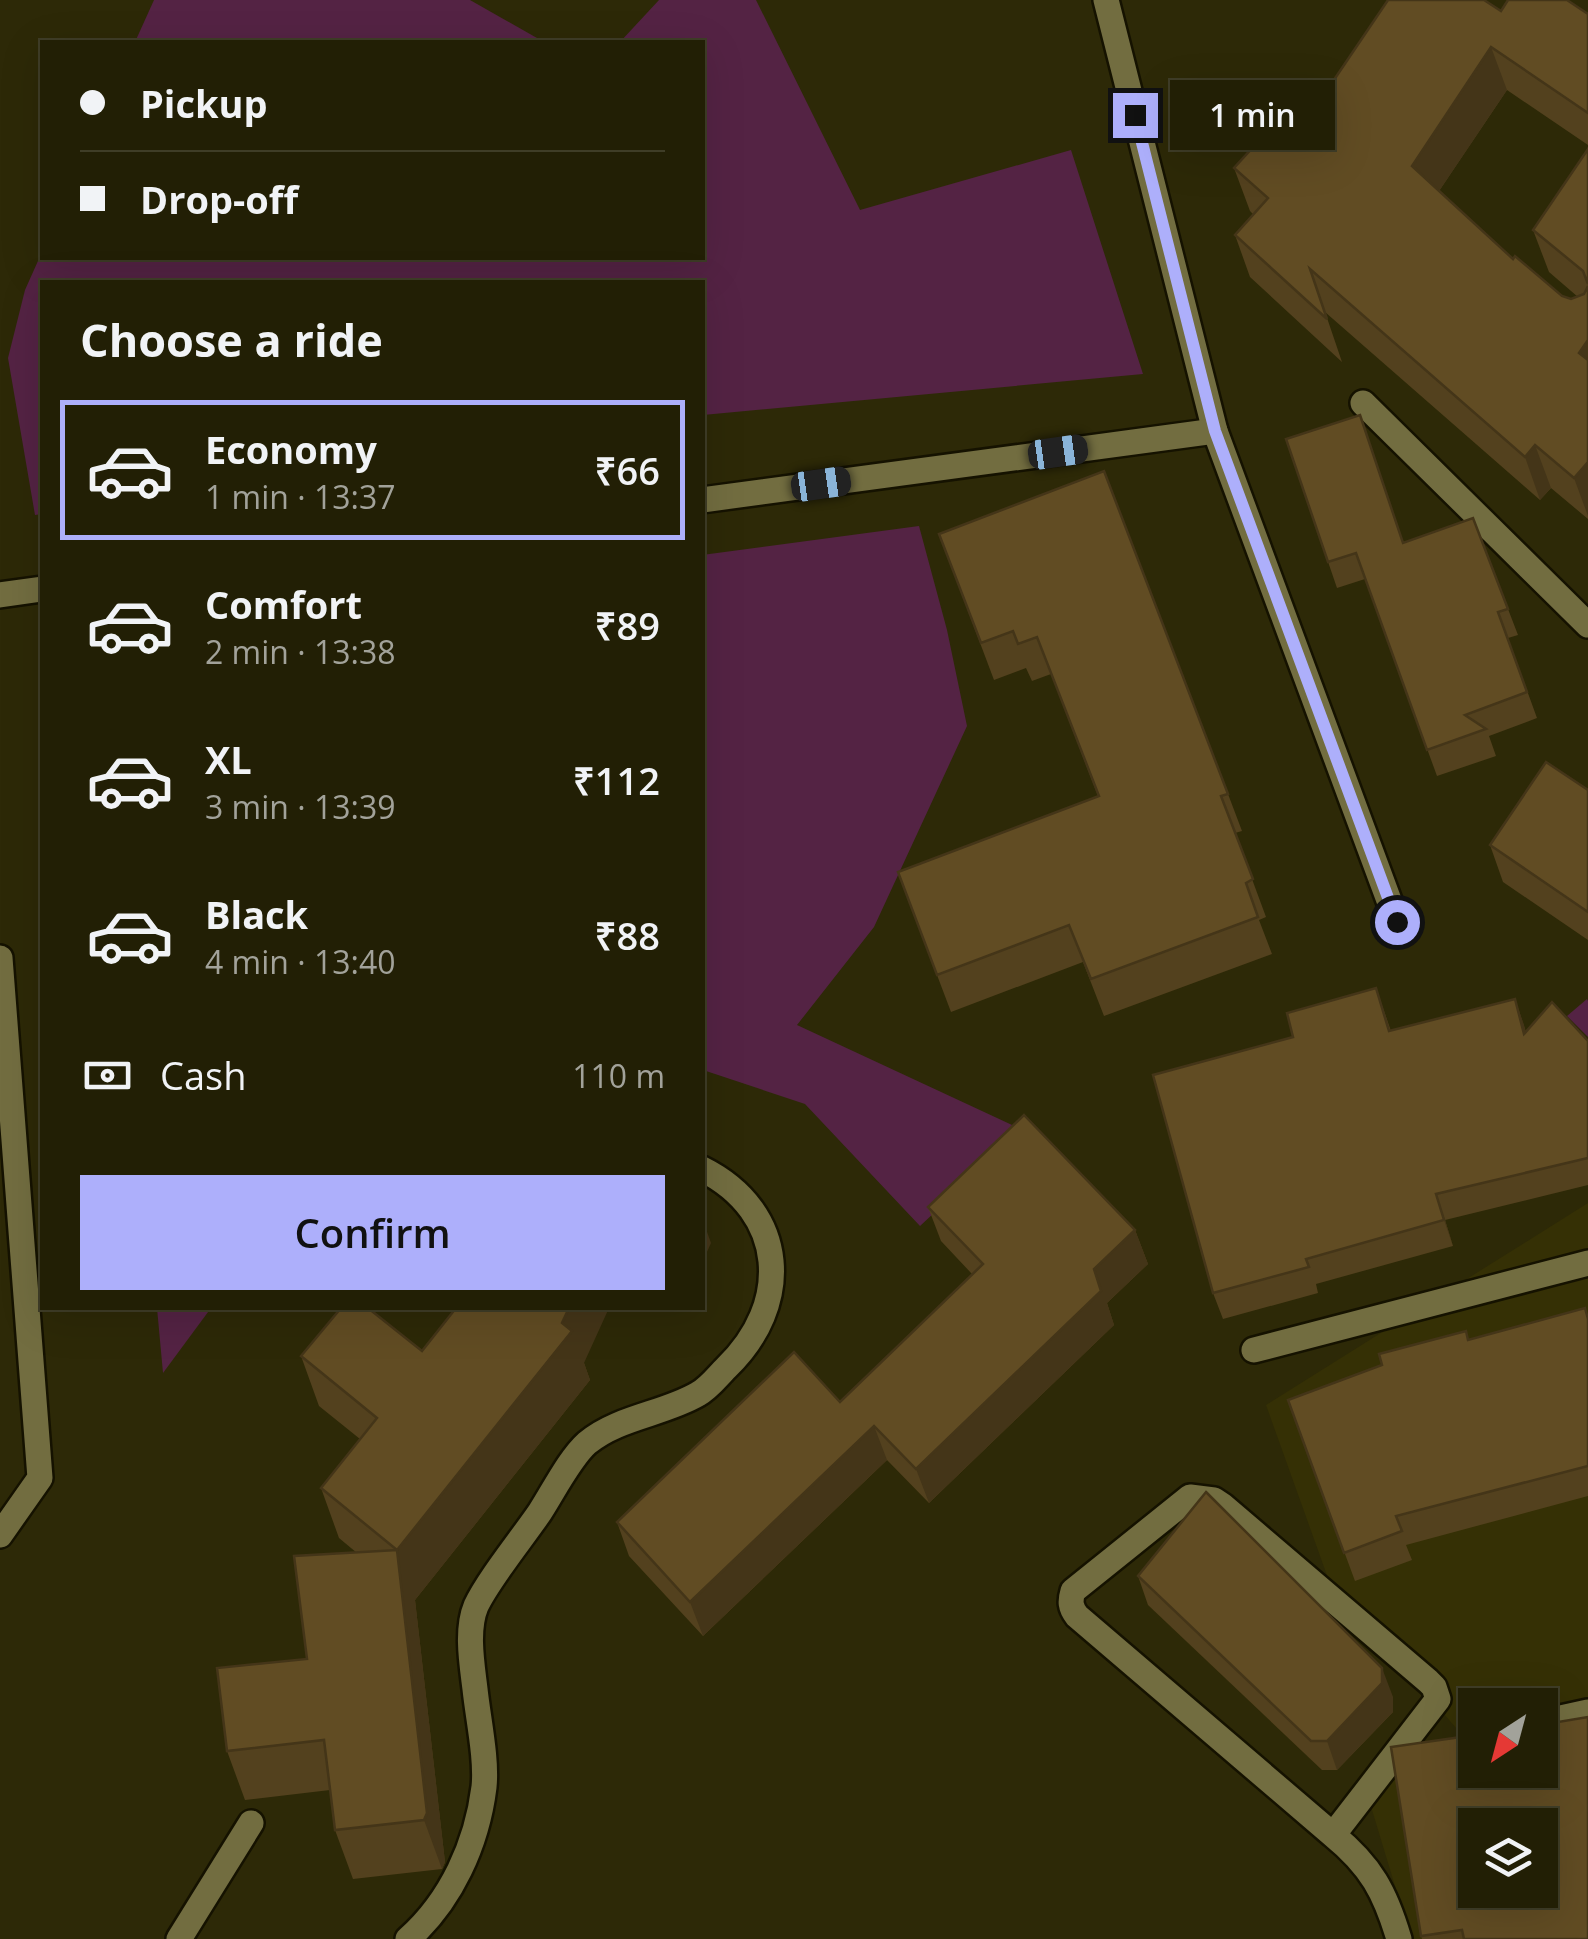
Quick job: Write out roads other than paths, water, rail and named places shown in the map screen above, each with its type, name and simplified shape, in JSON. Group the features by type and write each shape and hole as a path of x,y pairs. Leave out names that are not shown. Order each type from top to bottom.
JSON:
{"street":[{"path":"1106,0 1215,431 1397,922"},
{"path":"1363,404 1588,625"},
{"path":"705,500 1215,431"},
{"path":"0,594 40,589"},
{"path":"0,958 40,1478 0,1535"},
{"path":"408,1939 432,1918 469,1852 484,1784 471,1649 475,1608 586,1444 616,1426 701,1393 746,1350 759,1322 770,1291 772,1260 768,1236 755,1212 724,1179 705,1170"},
{"path":"1254,1350 1588,1263"},
{"path":"1332,1835 1438,1699 1437,1694 1428,1682 1222,1506 1214,1500 1190,1497 1074,1591 1070,1599 1073,1610 1332,1835 1362,1859 1385,1896 1399,1939"},
{"path":"1558,1719 1588,1712"},
{"path":"179,1939 251,1823"}]}
